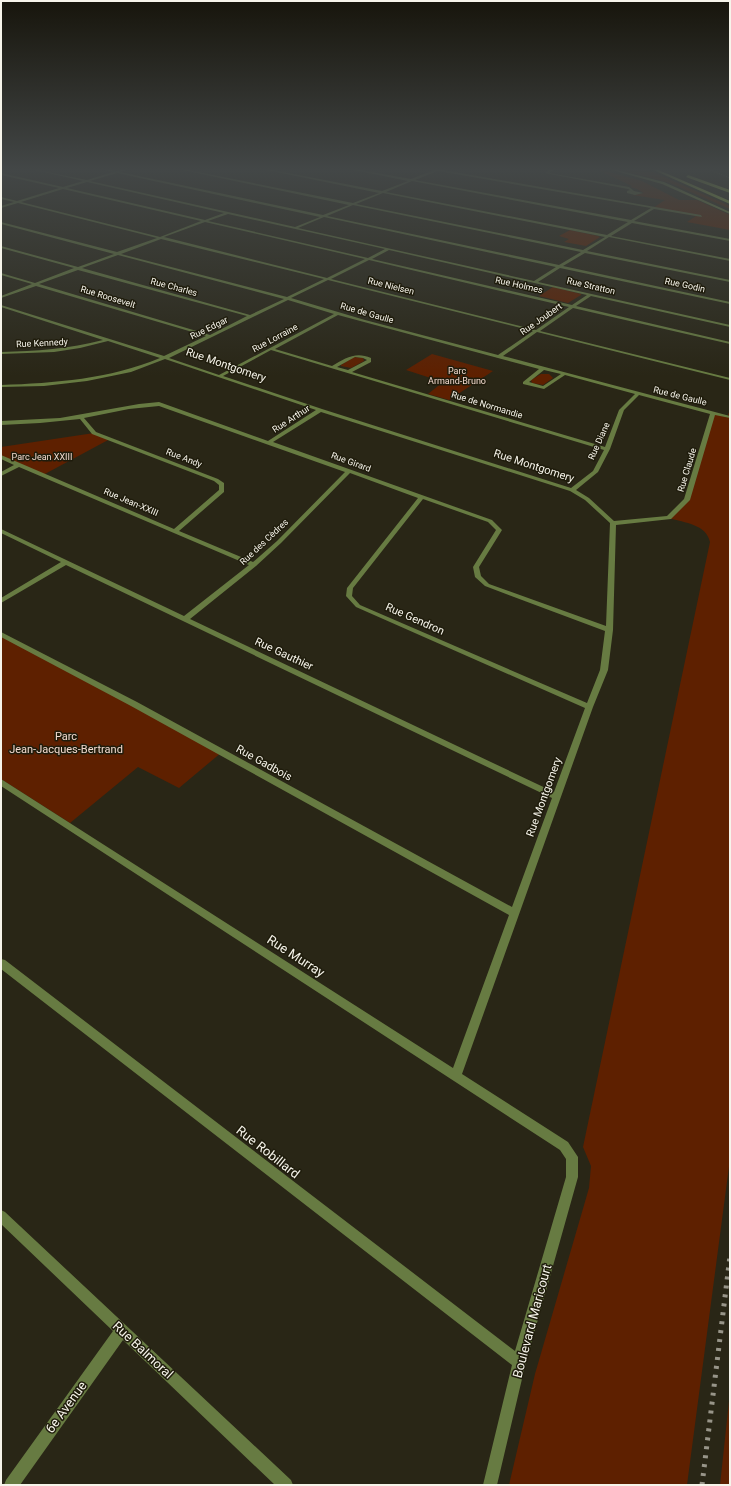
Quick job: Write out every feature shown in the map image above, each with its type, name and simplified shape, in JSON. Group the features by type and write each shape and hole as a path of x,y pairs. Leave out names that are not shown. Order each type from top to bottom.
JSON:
{"street":[{"name":"Rue de Gaulle","path":"55,237 286,298 363,321 729,417"},
{"name":"Rue Holmes","path":"277,237 730,343"},
{"name":"Rue Stratton","path":"337,237 730,326"},
{"name":"Rue Godin","path":"425,237 730,303"},
{"path":"513,237 730,282"},
{"path":"535,282 607,237"},
{"path":"616,237 730,260"},
{"path":"716,237 730,240"},
{"path":"1,297 160,238"},
{"name":"Rue Nielsen","path":"160,238 730,379"},
{"name":"Rue Charles","path":"1,247 250,316"},
{"name":"Rue Edgar","path":"1,386 43,385 89,380 165,358 389,249"},
{"name":"Rue Roosevelt","path":"1,274 210,336"},
{"name":"Rue Joubert","path":"500,356 591,294"},
{"name":"Rue Montgomery","path":"1,306 572,490 587,499 613,523 609,630 604,670 589,707 460,1066 455,1076"},
{"name":"Rue Lorraine","path":"220,376 338,313"},
{"name":"Rue Kennedy","path":"1,353 51,352 86,347 107,340"},
{"name":"Rue de Normandie","path":"271,349 607,449"},
{"path":"332,368 352,356 361,355 369,359 369,361 348,372"},
{"path":"542,368 525,383 544,388 564,374"},
{"name":"Rue Diane","path":"572,490 595,472 607,449 622,410 637,394"},
{"name":"Rue Girard","path":"1,423 23,423 81,417 144,404 159,404 490,521 499,530 476,567 478,577 487,585 609,630"},
{"name":"Rue Arthur","path":"270,442 320,410"},
{"name":"Rue Claude","path":"613,523 670,518 687,500 713,413"},
{"name":"Rue Andy","path":"81,417 94,433 216,480 222,484 222,490 175,531"},
{"name":"Rue Jean-XXIII","path":"1,457 254,565"},
{"path":"1,474 19,464"},
{"name":"Rue des Cèdres","path":"185,619 254,565 279,542 349,471"},
{"name":"Rue Gendron","path":"422,496 350,588 349,596 358,606 589,707"},
{"name":"Rue Gauthier","path":"1,531 557,797"},
{"path":"1,601 66,562"},
{"name":"Rue Gadbois","path":"1,634 134,704 514,913"},
{"name":"Rue Murray","path":"1,782 564,1146 572,1157"},
{"name":"Rue Robillard","path":"1,963 519,1362"},
{"name":"Boulevard Maricourt","path":"490,1485 519,1362 572,1177 572,1157"},
{"name":"Rue Balmoral","path":"1,1216 286,1485"},
{"name":"6e Avenue","path":"11,1485 122,1330"}],"green space":[{"path":"563,237 599,237 586,246 564,242 569,239"},
{"path":"553,287 581,295 568,303 539,296"},
{"name":"Parc Armand-Bruno","path":"432,354 493,371 449,400 428,394 443,382 406,370"},
{"path":"354,357 363,358 364,361 351,368 341,366 341,365"},
{"path":"541,374 549,374 553,378 543,385 532,383 531,380"},
{"path":"730,412 730,1159 687,1485 509,1485 535,1374 589,1188 591,1166 583,1147 710,542 704,531 694,525 669,518 687,500 713,413 729,417 728,414"},
{"name":"Parc Jean XXIII","path":"94,433 110,439 43,475 1,457 1,447"},
{"name":"Parc Jean-Jacques-Bertrand","path":"1,634 222,752 179,788 138,767 70,823 1,779"},
{"path":"730,1392 730,1485 720,1485"}],"railway":[{"path":"702,1485 730,1256"}]}
